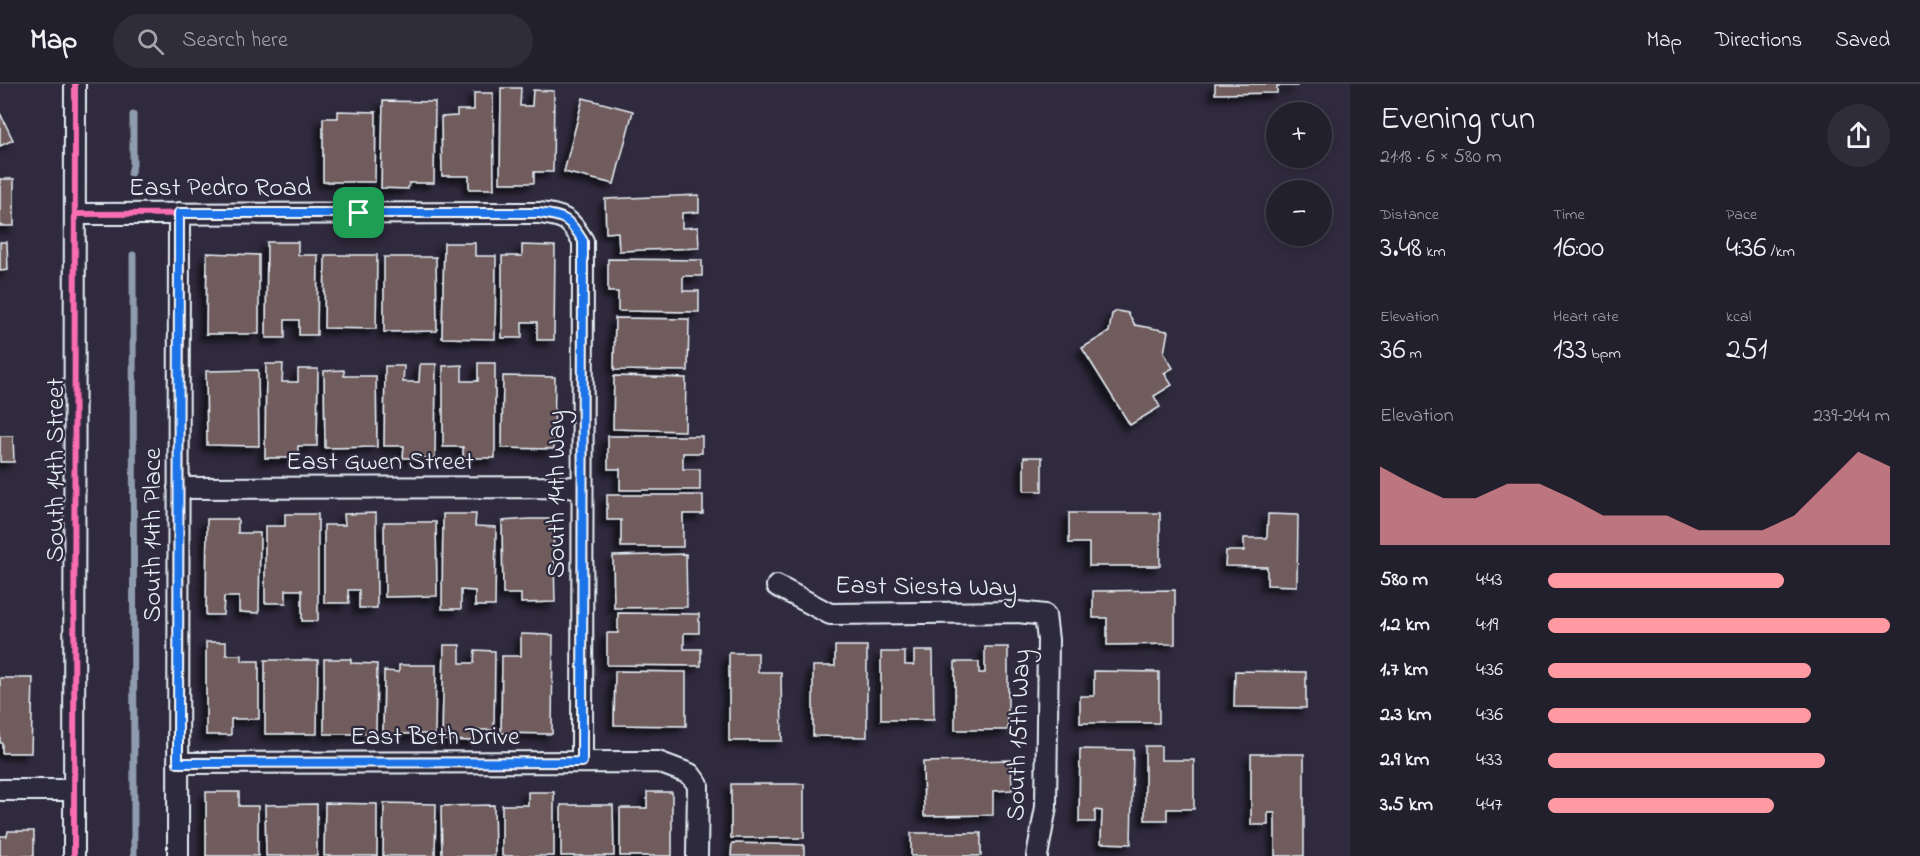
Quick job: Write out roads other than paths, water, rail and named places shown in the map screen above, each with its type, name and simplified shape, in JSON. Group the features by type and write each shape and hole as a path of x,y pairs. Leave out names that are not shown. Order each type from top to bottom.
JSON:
{"street":[{"name":"South 14th Street","path":"74,856 75,84"},
{"name":"South 14th Place","path":"178,856 179,213"},
{"name":"East Pedro Road","path":"75,214 539,213 562,215 576,229"},
{"name":"South 14th Way","path":"576,229 583,241 582,762"},
{"name":"East Gwen Street","path":"178,488 582,487"},
{"name":"East Siesta Way","path":"777,586 830,614 1018,612 1045,615"},
{"name":"South 15th Way","path":"1037,856 1046,807 1048,640 1045,615"},
{"name":"East Beth Drive","path":"178,763 658,762 690,774 698,785 697,856"},
{"path":"0,790 74,790"}],"waterway":[{"path":"131,173 133,115"},
{"path":"133,255 134,856"}]}
